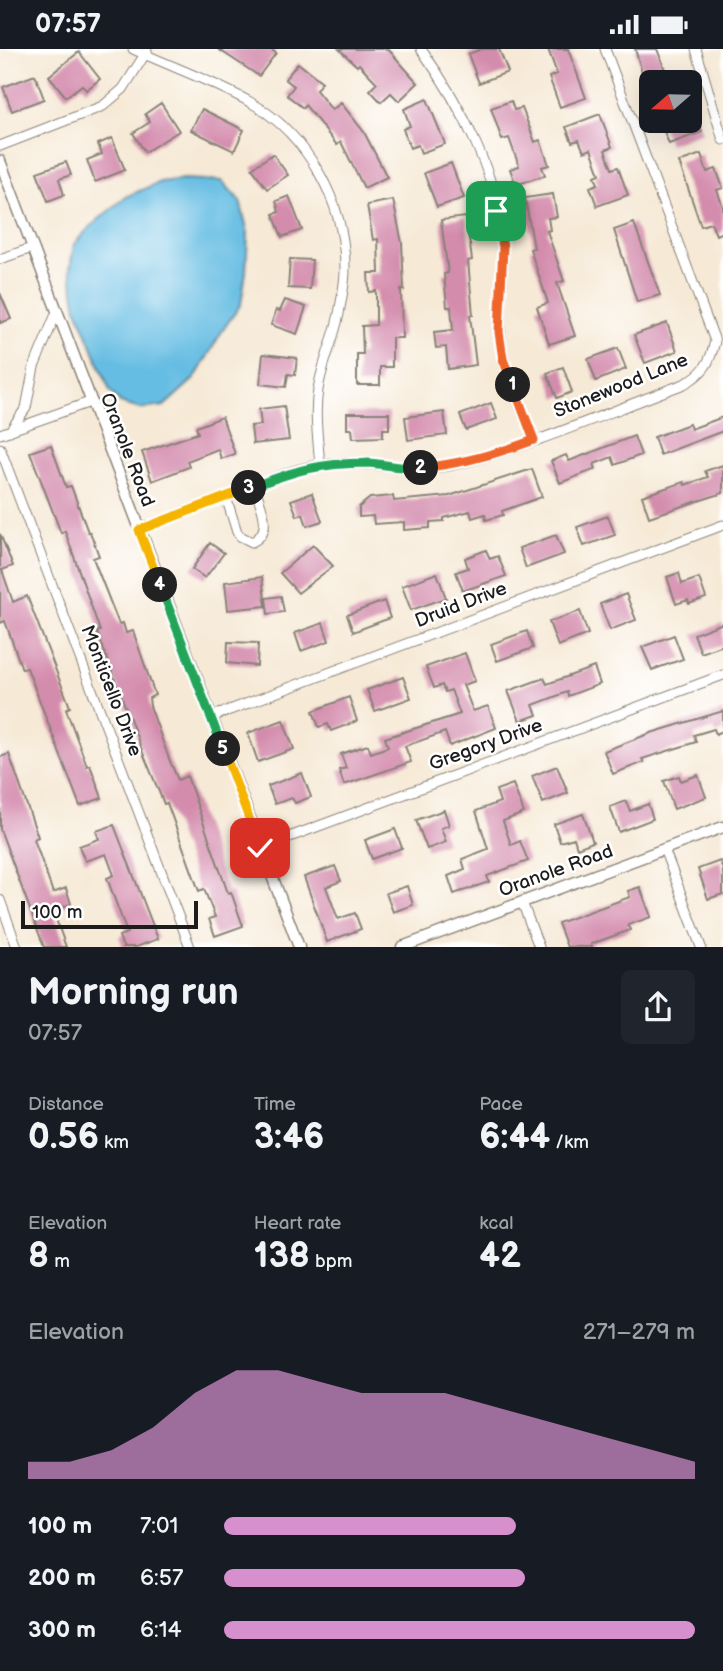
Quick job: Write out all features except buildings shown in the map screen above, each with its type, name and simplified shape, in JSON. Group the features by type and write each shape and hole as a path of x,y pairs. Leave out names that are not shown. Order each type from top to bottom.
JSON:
{"street":[{"path":"133,49 147,52 251,102 282,126 307,153 323,177 343,238 345,272 339,312 318,390 316,419 320,465"},
{"path":"421,49 445,83 463,116 489,181 503,247 499,332 503,359 534,440"},
{"name":"Stonewood Lane","path":"139,530 293,471 320,465 370,463 414,468 449,465 534,440 697,377 706,369 715,341 606,49"},
{"path":"696,49 723,140"},
{"path":"0,146 103,106 123,89 147,52"},
{"name":"Oranole Road","path":"0,161 299,947"},
{"path":"0,259 32,248"},
{"path":"10,431 26,408 34,367 56,314"},
{"path":"0,435 90,402"},
{"name":"Monticello Drive","path":"0,448 190,947"},
{"path":"226,497 237,532 252,541 265,531 265,522 254,486"},
{"name":"Druid Drive","path":"211,717 723,526"},
{"name":"Gregory Drive","path":"260,848 723,675"},
{"name":"Oranole Road","path":"402,947 723,828"},
{"path":"664,849 701,947"},
{"path":"0,900 18,947"},
{"path":"522,902 539,947"}],"water":[{"path":"184,179 222,181 240,201 248,233 241,304 195,378 164,406 140,409 120,403 110,391 77,309 70,269 74,244 125,197 160,182"}],"route":[{"path":"260,848 139,530 293,471 320,465 370,463 414,468 449,465 534,440 503,359 499,332 503,247 496,211"}]}
